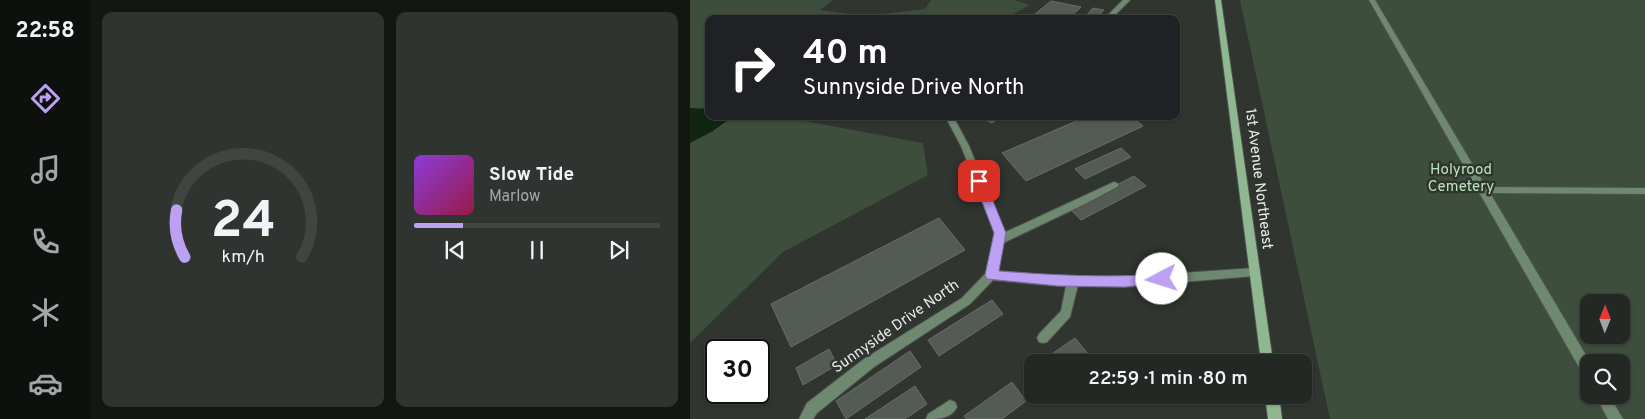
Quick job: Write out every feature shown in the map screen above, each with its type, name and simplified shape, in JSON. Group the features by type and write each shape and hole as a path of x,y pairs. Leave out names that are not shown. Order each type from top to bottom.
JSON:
{"street":[{"path":"1111,15 1127,0"},
{"name":"1st Avenue Northeast","path":"1218,0 1266,354"},
{"path":"1372,0 1580,357"},
{"path":"951,120 965,146 1000,233 991,275 1073,281 1125,282 1254,272"},
{"path":"999,240 1114,185"},
{"path":"1482,190 1645,191"},
{"name":"Sunnyside Drive North","path":"806,419 812,408 862,369 966,301 991,275"},
{"path":"1043,338 1066,313 1073,281"},
{"path":"1273,404 1275,419"},
{"path":"1607,404 1616,419"},
{"path":"932,419 950,407"}],"green space":[{"path":"690,0 833,0 820,10 857,15 705,15 705,120 799,120 923,143 928,175 783,252 690,343"},
{"path":"931,0 1014,0 1030,5 1011,15 873,15 925,9"},
{"name":"Holyrood Cemetery","path":"1240,0 1645,0 1645,419 1330,419"}],"shaded area":[{"path":"690,108 705,109 705,120 728,120 713,131 690,143"}],"building":[{"path":"1051,1 1081,7 1072,15 1034,15"},
{"path":"1093,8 1104,10 1100,15 1087,15"},
{"path":"985,120 996,120 992,123"},
{"path":"1079,120 1136,120 1143,126 1026,181 1002,153"},
{"path":"1121,148 1131,157 1085,179 1075,169"},
{"path":"1134,176 1146,186 1081,220 1070,209"},
{"path":"939,218 965,250 791,347 771,304"},
{"path":"992,300 1003,314 939,356 928,340"},
{"path":"1075,338 1088,354 1052,354"},
{"path":"829,349 837,365 803,385 796,368"},
{"path":"910,351 921,367 846,419 836,401"},
{"path":"1012,382 1024,398 1024,402 1002,419 966,419 964,416"},
{"path":"915,386 927,404 905,419 865,419"}],"route":[{"path":"979,181 1000,233 991,275 1058,281 1125,282 1162,279"}]}
